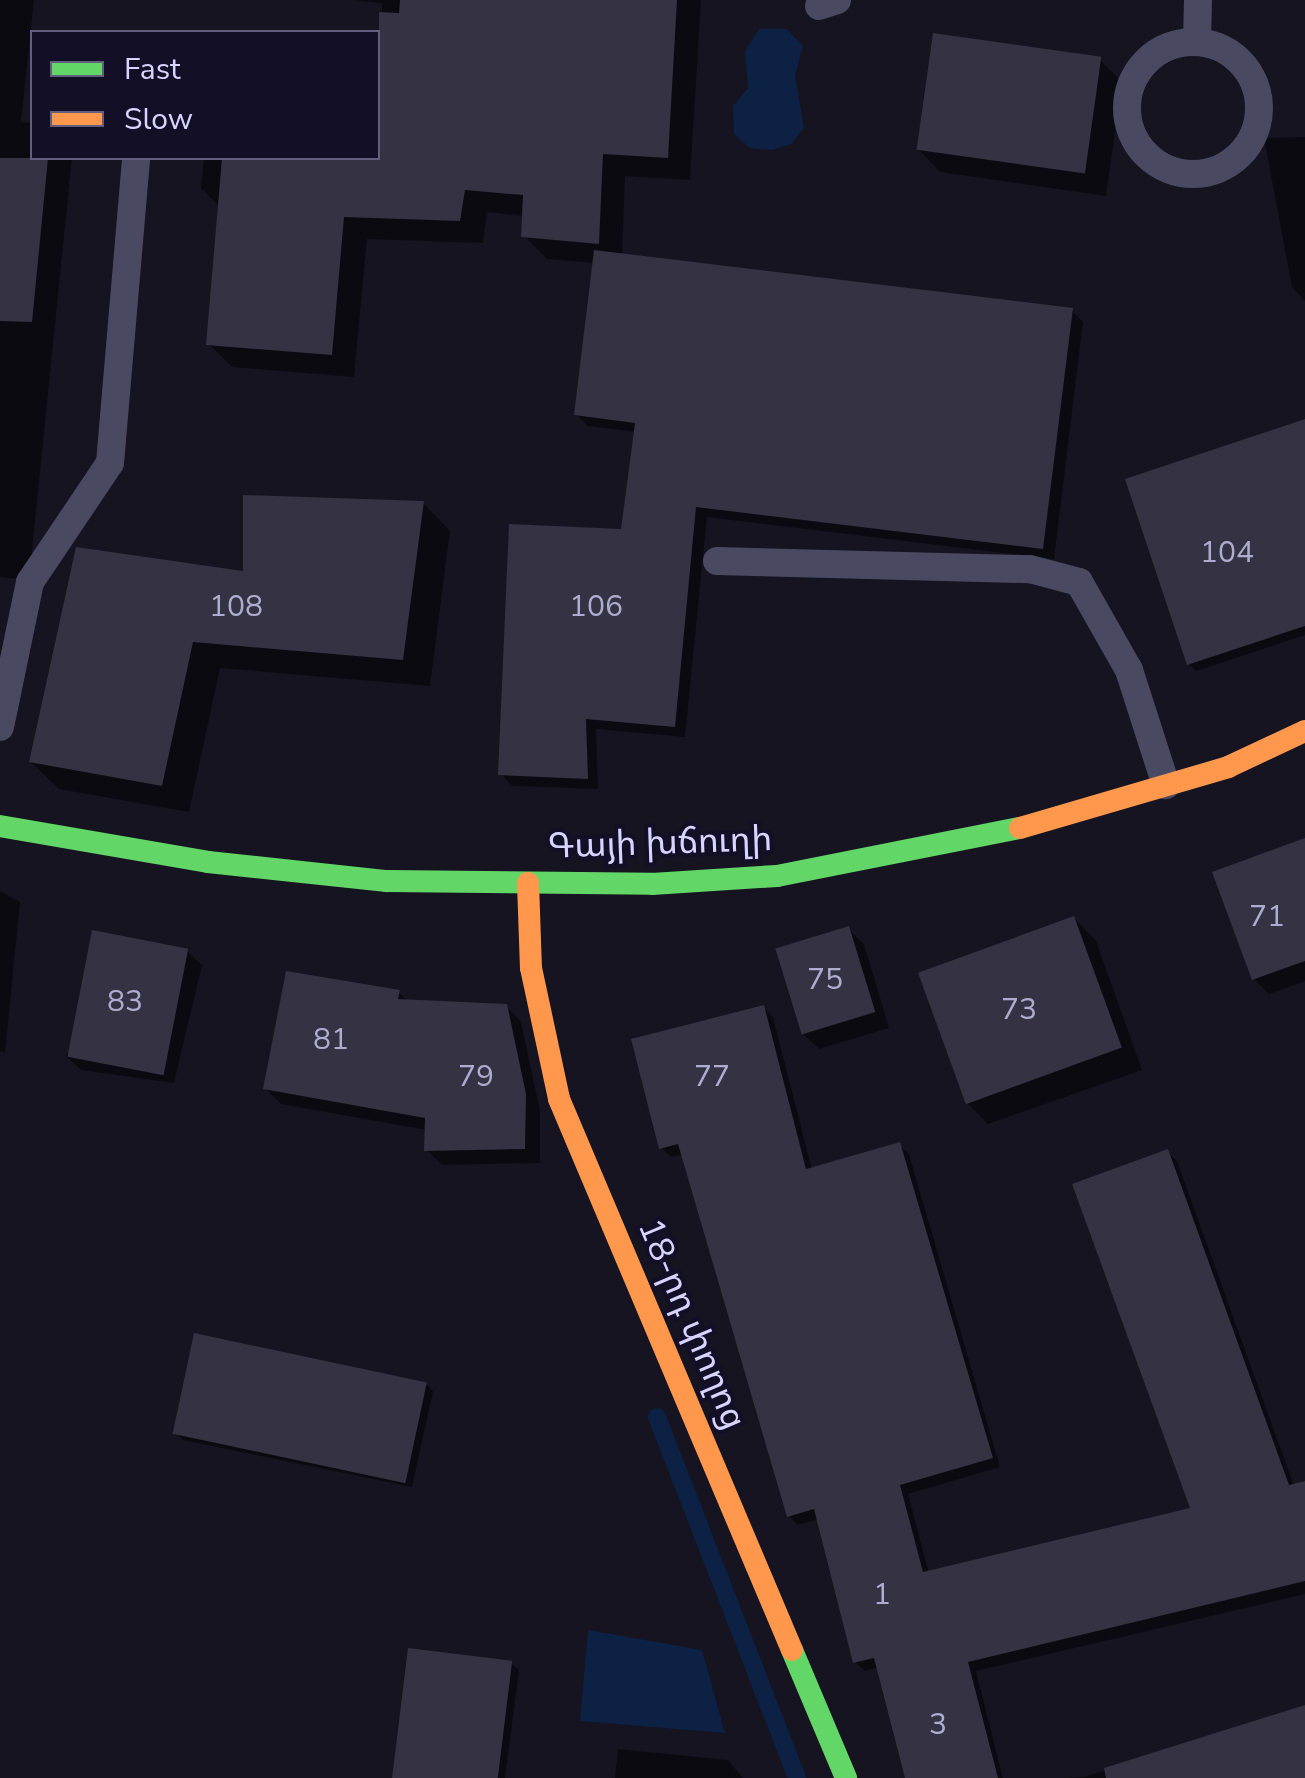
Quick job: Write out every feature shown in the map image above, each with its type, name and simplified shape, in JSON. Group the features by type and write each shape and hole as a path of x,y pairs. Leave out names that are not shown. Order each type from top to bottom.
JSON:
{"main road":[{"name":"Գայի խճուղի","path":"0,826 208,862 387,881 528,883 759,877 888,859 1166,785 1228,767 1305,731"},
{"name":"18-րդ փողոց","path":"528,883 531,968 559,1099 846,1778"}],"lane":[{"path":"1197,41 1198,0"},
{"path":"1197,41 1237,58 1259,97 1252,140 1229,163 1198,175 1166,168 1140,149 1126,108 1129,86 1155,52 1197,41"},
{"path":"0,728 30,582 110,463 136,160"},
{"path":"717,561 1030,569 1079,582 1129,670 1166,785"}],"water":[{"path":"759,29 787,29 803,46 795,75 804,128 791,144 772,150 750,148 734,134 733,106 748,88 745,51"},
{"path":"588,1630 702,1650 725,1733 580,1721"}],"building":[{"path":"400,0 677,0 668,158 603,154 599,244 521,237 523,195 465,190 460,221 344,217 332,355 206,345 222,160 380,160 379,12 399,13"},
{"path":"933,33 1101,57 1085,174 917,150"},
{"path":"0,158 48,160 32,322 0,321"},
{"path":"594,250 1073,308 1043,549 696,507 675,727 586,719 588,779 498,775 509,524 621,529 635,423 574,415"},
{"path":"1305,419 1305,626 1187,665 1125,479"},
{"path":"243,495 424,501 403,660 193,642 162,786 29,762 76,547 243,571"},
{"path":"1305,838 1305,961 1252,980 1212,872"},
{"path":"1074,916 1122,1048 966,1104 918,973"},
{"path":"849,926 875,1012 802,1035 775,949"},
{"path":"92,930 188,949 164,1075 67,1057"},
{"path":"286,971 400,990 398,999 507,1004 526,1094 525,1149 424,1151 425,1118 263,1089"},
{"path":"764,1005 806,1169 900,1142 993,1458 900,1485 923,1572 1190,1508 1072,1184 1168,1149 1289,1485 1305,1481 1305,1581 968,1662 998,1778 905,1778 874,1658 853,1663 814,1509 787,1517 678,1144 659,1149 631,1039"},
{"path":"194,1333 427,1382 405,1483 173,1434"},
{"path":"408,1648 512,1661 498,1778 392,1778"},
{"path":"1305,1705 1305,1778 1106,1778 1104,1768"}],"waterway":[{"path":"657,1417 797,1778"}],"traffic: fast":[{"path":"0,826 208,862 387,881 652,884 777,876 1020,828"},
{"path":"792,1650 846,1778"}],"traffic: slow":[{"path":"1020,828 1228,767 1305,731"},
{"path":"528,883 531,968 559,1099 792,1650"}]}
